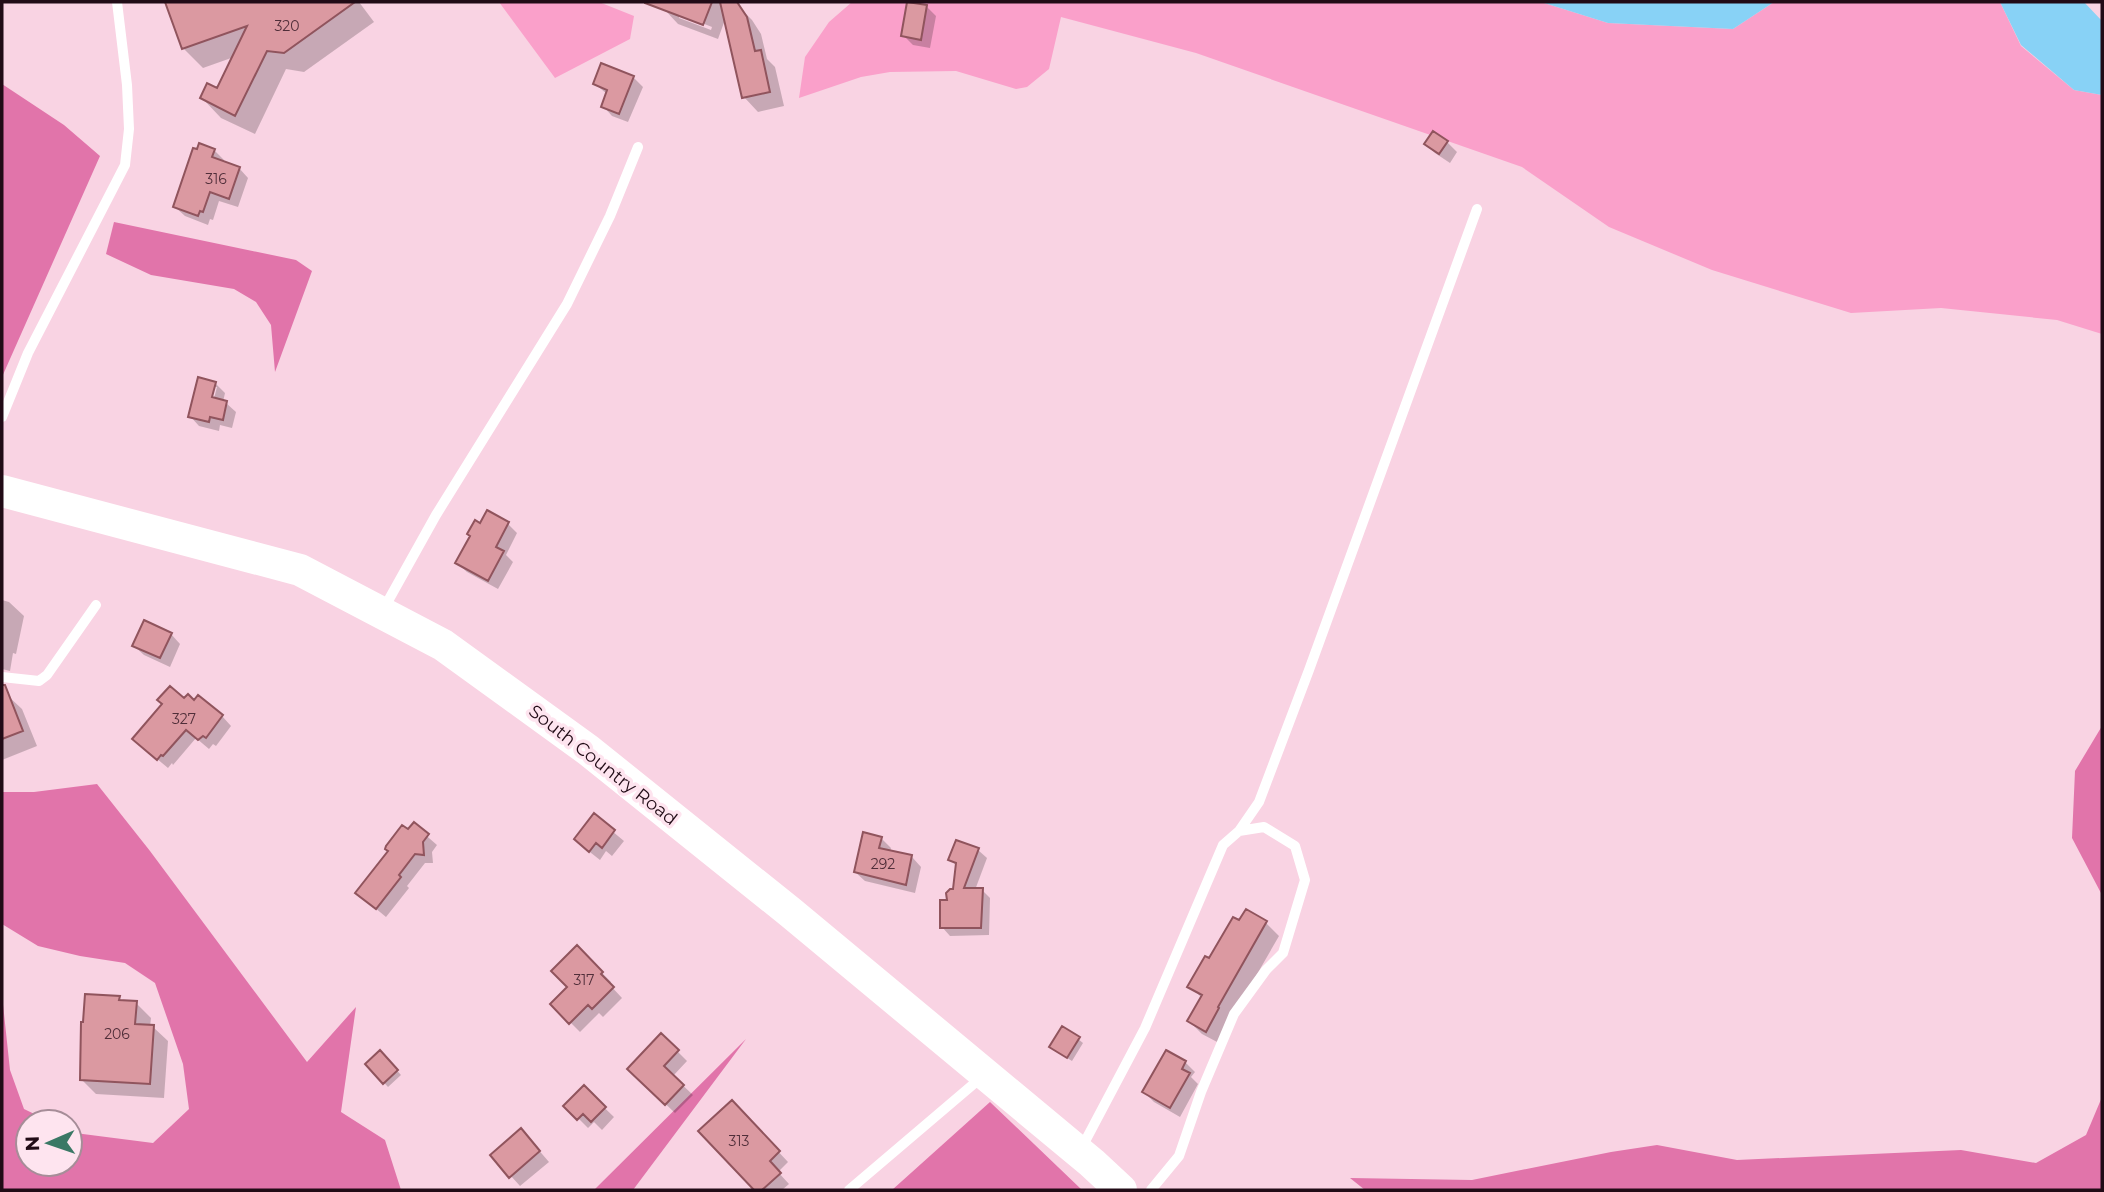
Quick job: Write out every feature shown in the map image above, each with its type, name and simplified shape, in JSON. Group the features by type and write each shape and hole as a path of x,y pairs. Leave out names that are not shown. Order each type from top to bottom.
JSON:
{"main road":[{"name":"South Country Road","path":"2,491 300,570 443,645 588,750 790,912 1121,1190"}],"lane":[{"path":"2,417 28,353 125,165 129,130 127,85 117,2"},
{"path":"382,612 436,514 567,304 610,216 638,147"},
{"path":"1079,1152 1145,1028 1223,845 1239,831 1259,802 1477,209"},
{"path":"2,677 38,681 47,675 96,604"},
{"path":"1151,1190 1179,1156 1201,1092 1234,1014 1266,970 1283,954 1305,880 1295,846 1264,827 1239,831"},
{"path":"849,1190 985,1074"}],"shaded area":[{"path":"499,2 599,2 634,16 630,39 555,78"},
{"path":"852,2 1541,2 1608,23 1733,29 1774,2 2000,2 2021,46 2074,90 2102,95 2102,334 2057,320 1941,308 1851,313 1712,270 1609,227 1522,167 1196,53 1061,17 1049,69 1027,87 1016,89 956,71 890,72 861,77 799,98 805,57 829,22"},
{"path":"2,84 64,125 100,156 2,377"},
{"path":"114,222 296,260 312,271 275,372 271,325 256,302 234,289 151,275 106,254"},
{"path":"2102,726 2102,895 2072,838 2075,771"},
{"path":"97,784 307,1062 356,1007 341,1112 385,1140 401,1190 2,1190 2,995 10,1070 24,1108 14,1108 14,1178 84,1178 84,1134 153,1143 189,1109 183,1064 155,983 125,963 38,946 2,924 2,792 34,792"},
{"path":"746,1039 633,1190 594,1190"},
{"path":"2102,1097 2102,1190 1365,1190 1350,1178 1472,1180 1657,1145 1737,1160 1961,1150 2036,1163 2086,1135"},
{"path":"990,1102 1082,1190 892,1190"}],"water":[{"path":"1541,2 1774,2 1733,29 1608,23"},
{"path":"2000,2 2084,2 2102,21 2102,95 2074,90 2021,45"}],"building":[{"path":"165,2 355,2 284,53 267,51 235,116 200,98 207,83 217,88 247,26 182,49"},
{"path":"645,2 712,2 703,25"},
{"path":"720,2 737,2 747,17 755,51 761,50 770,92 742,98"},
{"path":"907,2 927,5 921,40 901,36"},
{"path":"601,63 634,76 619,114 601,107 607,90 593,84"},
{"path":"1433,131 1448,141 1439,154 1424,144"},
{"path":"199,143 215,149 212,157 240,167 229,199 210,192 203,212 200,211 198,216 173,207 193,148 197,149"},
{"path":"198,377 216,382 212,397 227,401 223,420 210,417 209,422 188,417"},
{"path":"487,510 509,522 496,547 504,551 488,581 455,563 470,536 467,534 475,520 480,523"},
{"path":"144,620 172,633 160,658 132,646"},
{"path":"2,685 5,685 23,731 2,739"},
{"path":"170,686 184,698 188,694 194,700 198,695 223,715 206,738 203,736 198,740 186,730 157,760 132,739 162,704 157,700"},
{"path":"594,813 615,830 602,848 596,843 589,852 574,839"},
{"path":"414,822 429,834 423,842 424,855 415,854 376,909 355,893 388,851 386,846 402,825 408,829"},
{"path":"863,832 882,837 879,848 912,855 906,885 854,872"},
{"path":"956,840 979,848 964,888 983,888 981,928 940,928 940,900 947,900 946,893 953,889 956,863 948,860"},
{"path":"1246,909 1267,921 1206,1032 1187,1021 1202,995 1187,987 1205,956 1209,958 1233,917 1239,920"},
{"path":"577,945 614,987 592,1009 588,1005 569,1024 550,1004 567,987 551,971"},
{"path":"85,994 120,996 119,1000 137,1001 135,1024 154,1025 150,1084 80,1080 81,1022"},
{"path":"1062,1026 1080,1037 1067,1058 1049,1047"},
{"path":"661,1033 679,1050 664,1066 684,1085 665,1105 627,1069"},
{"path":"380,1050 398,1070 383,1084 365,1064"},
{"path":"1166,1050 1186,1061 1182,1069 1190,1073 1170,1108 1142,1092"},
{"path":"584,1085 606,1107 591,1122 583,1114 577,1120 563,1106"},
{"path":"732,1100 780,1151 770,1161 781,1173 762,1190 754,1190 698,1131"},
{"path":"521,1128 540,1151 509,1178 490,1155"}]}
